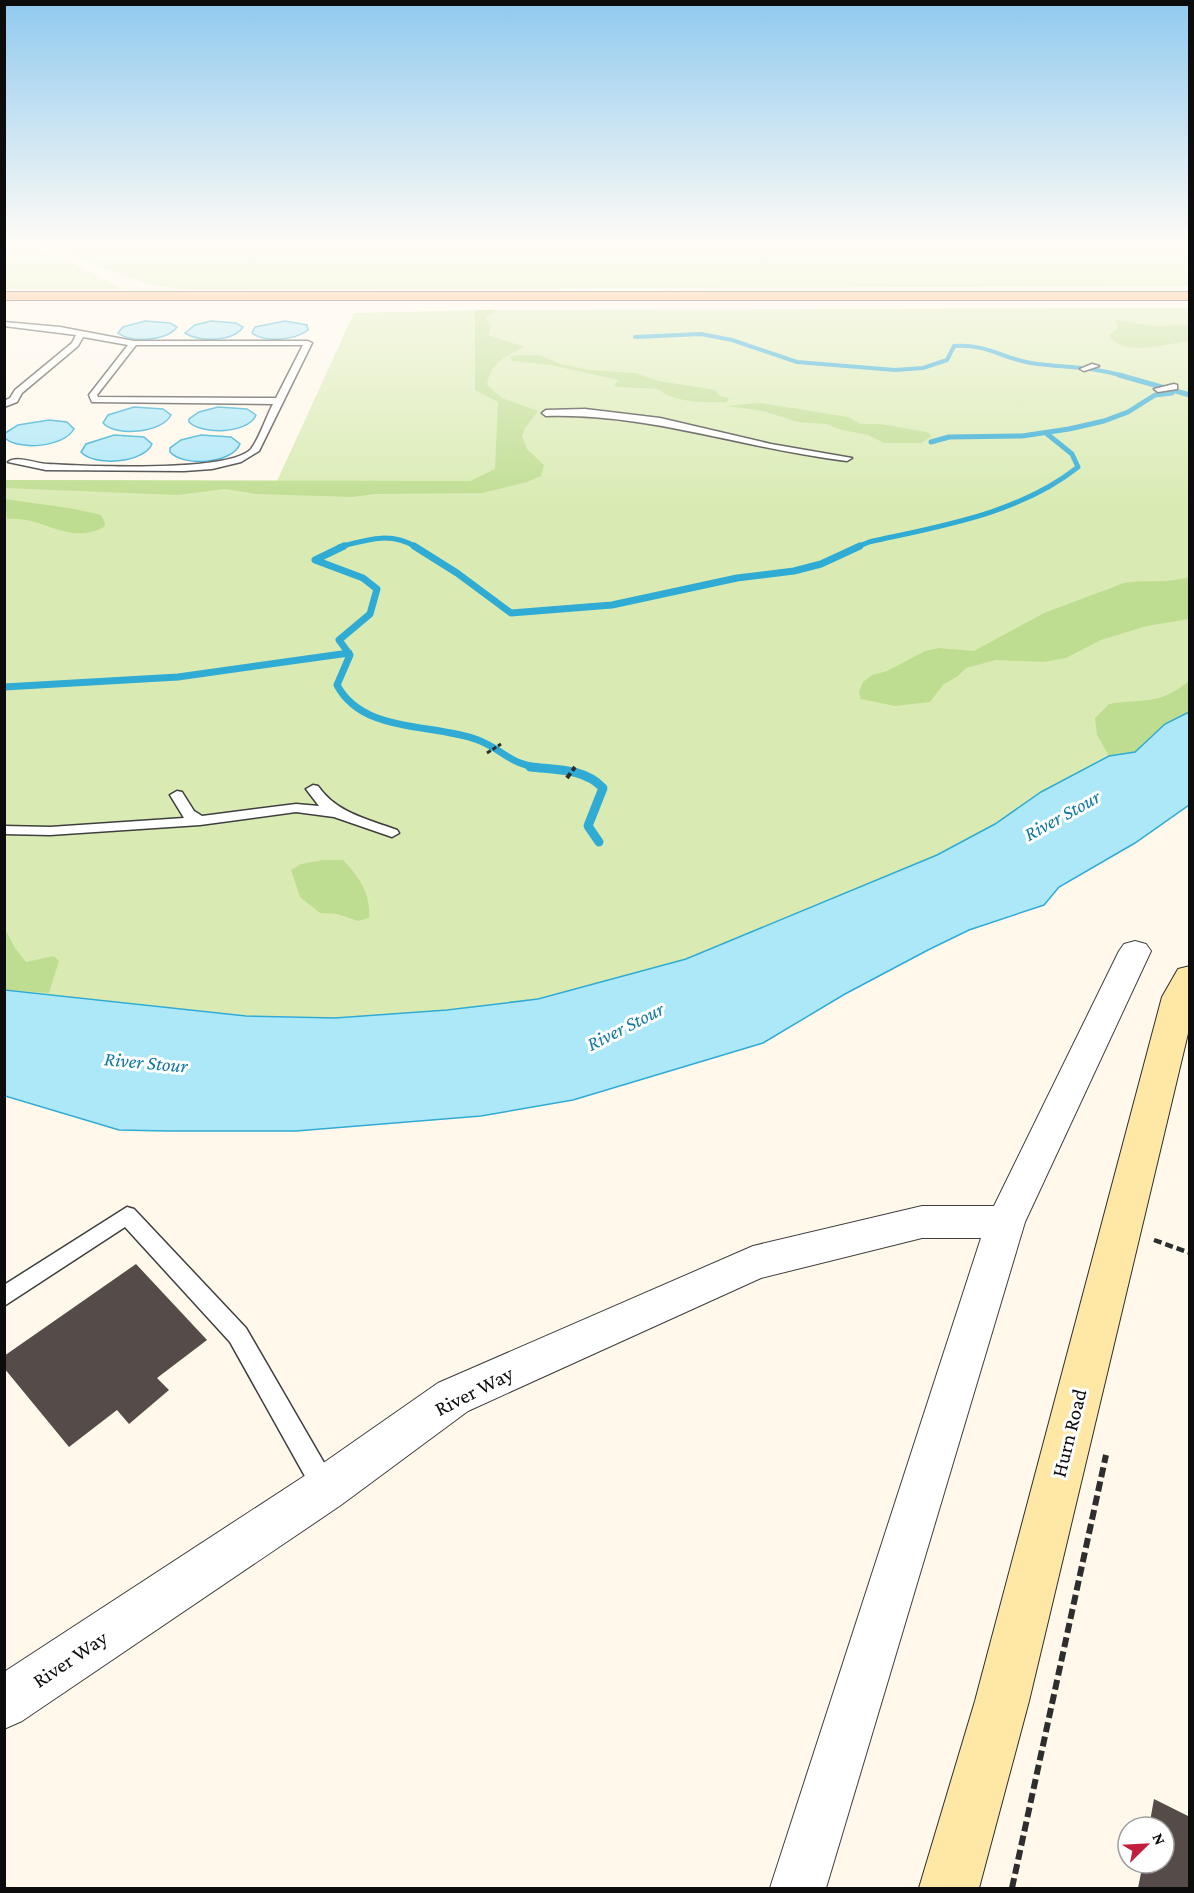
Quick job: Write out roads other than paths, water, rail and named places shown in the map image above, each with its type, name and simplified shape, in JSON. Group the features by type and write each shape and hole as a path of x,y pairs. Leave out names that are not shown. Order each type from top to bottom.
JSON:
{"main road":[{"name":"Hurn Road","path":"949,1888 1002,1701 1179,997 1190,977"}],"street":[{"path":"798,1888 1006,1222 1135,951"},
{"name":"River Way","path":"4,1703 325,1489 453,1397 753,1263 922,1222 1006,1222"}],"lane":[{"path":"13,462 46,467 184,468 224,465 242,459 254,451 308,343 134,343 65,330"},
{"path":"4,404 14,400 18,392 75,344 81,334"},
{"path":"134,343 93,395 94,400 279,401"},
{"path":"1084,369 1095,366"},
{"path":"1158,389 1174,387"},
{"path":"546,413 588,411 630,414 790,451 847,458"},
{"path":"313,789 322,802 336,813"},
{"path":"177,795 188,813 200,821"},
{"path":"4,830 50,831 200,821 296,808 336,813 392,833"},
{"path":"4,1297 127,1215 238,1335 325,1489"}],"water":[{"path":"120,330 174,330 149,339 131,338 118,333"},
{"path":"188,330 240,330 232,336 216,339 199,338 185,333"},
{"path":"253,330 307,330 296,336 280,339 265,338 252,333"},
{"path":"134,407 163,409 171,415 158,426 138,431 118,430 103,423 108,415"},
{"path":"218,407 247,409 256,415 244,426 235,429 214,431 189,422 189,419 199,412"},
{"path":"49,420 67,422 74,429 61,440 41,445 20,445 5,438 5,433 18,425"},
{"path":"114,435 144,437 152,444 139,455 118,461 96,460 81,452 86,444"},
{"path":"201,435 231,437 240,444 228,456 207,461 185,460 170,452 170,448 181,440"},
{"name":"River Stour","path":"1189,712 1189,805 1135,843 1059,887 1044,905 969,930 928,950 845,994 763,1043 573,1100 481,1116 296,1131 119,1130 5,1096 5,990 246,1016 335,1018 447,1010 538,999 686,959 937,855 995,824 1041,792 1109,756 1135,752 1165,724"}],"waterway":[{"path":"635,337 701,334 732,340 797,362 895,370 923,368 947,360 954,346 966,346 985,349 1031,363 1088,369 1124,376"},
{"path":"1119,375 1190,395"},
{"path":"931,442 949,437 1022,436 1069,429 1104,421 1128,412 1155,395 1172,393"},
{"path":"857,547 869,542 978,516 1005,507 1055,483 1078,467 1072,454 1046,433"},
{"path":"339,547 378,538 397,539 414,546"},
{"path":"344,546 315,560 363,578 377,589 370,614 339,640 349,653"},
{"path":"414,546 457,573 511,613 612,605 737,578 794,571 821,564 860,546"},
{"path":"4,687 178,677 349,653"},
{"path":"349,653 350,655 337,685 349,701 364,712 400,725 478,740 516,761 533,767 545,768"},
{"path":"530,767 578,773 595,781 603,788 588,826 599,842"}]}
